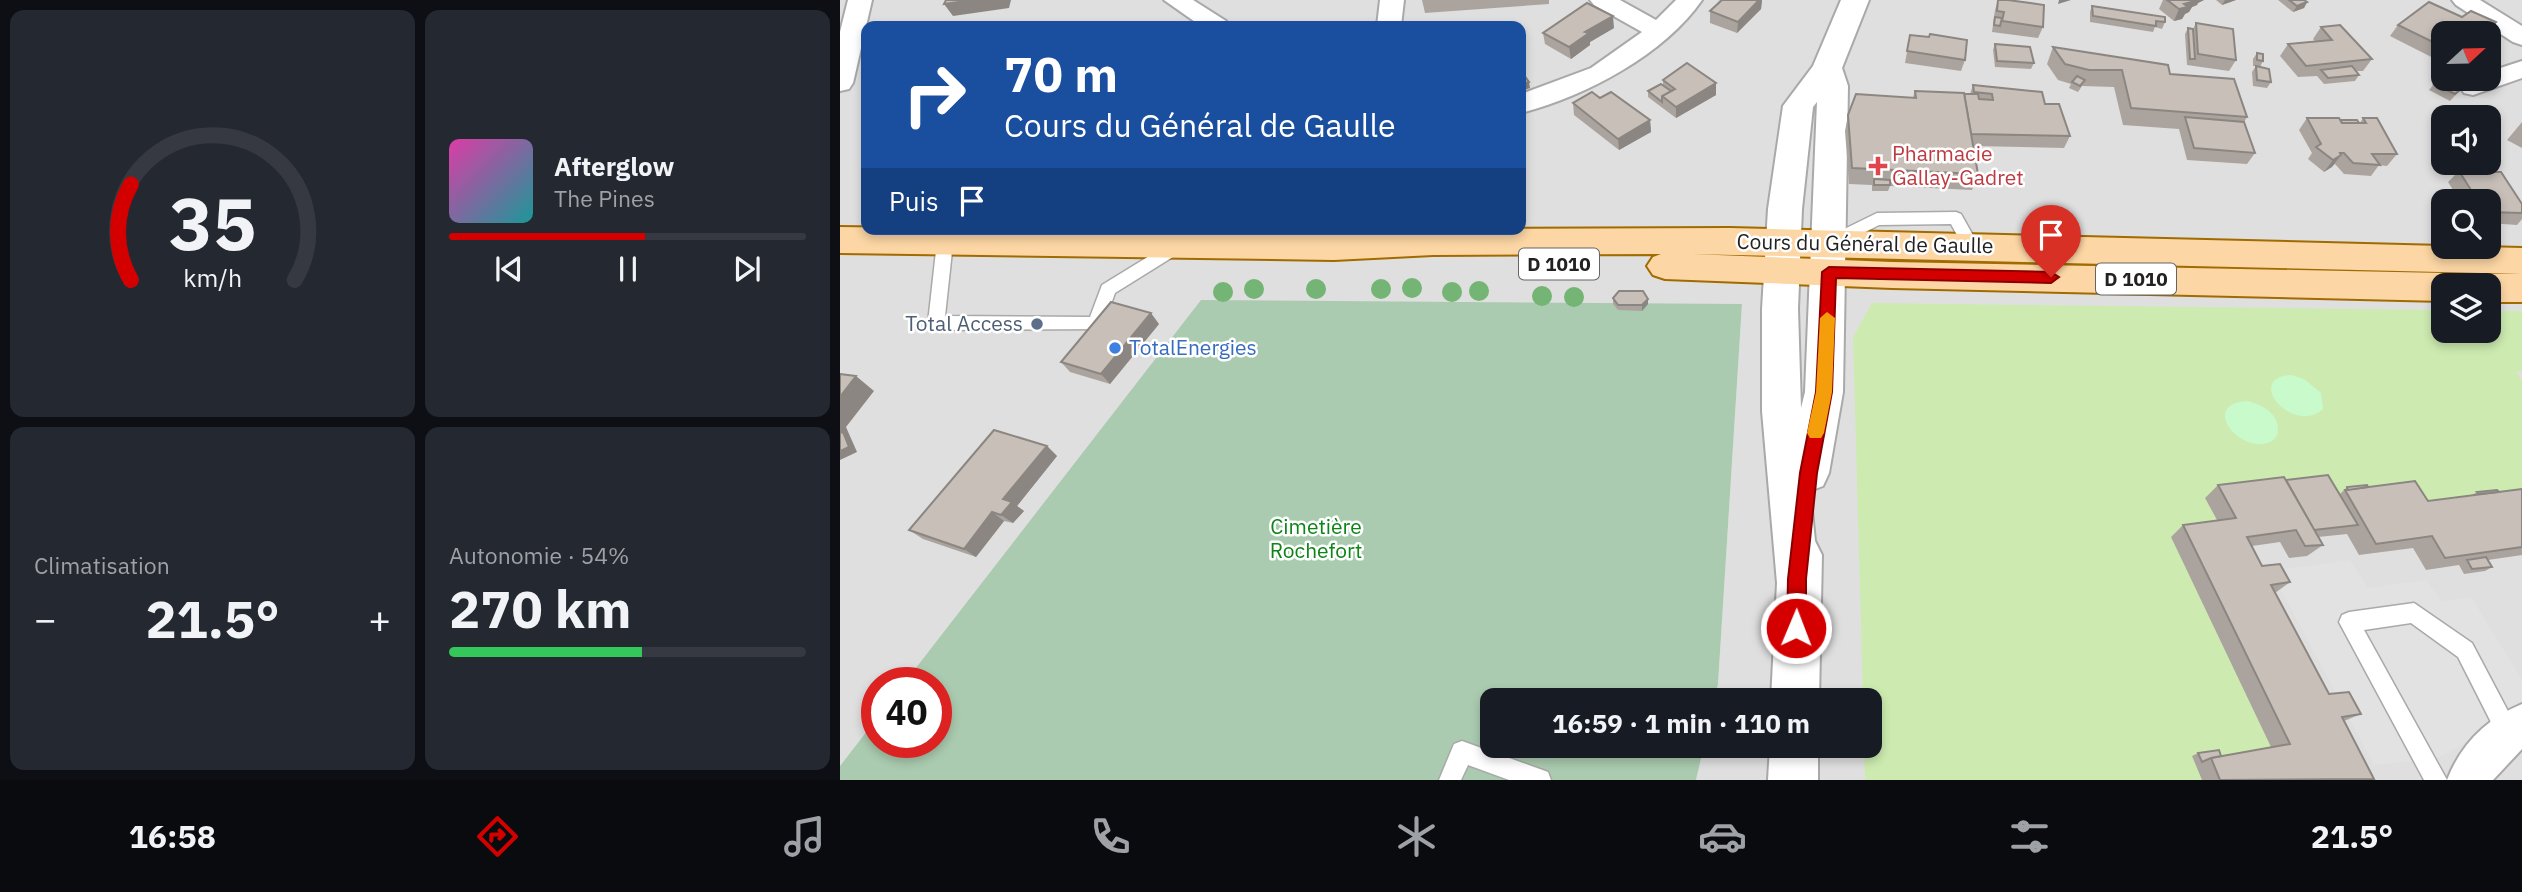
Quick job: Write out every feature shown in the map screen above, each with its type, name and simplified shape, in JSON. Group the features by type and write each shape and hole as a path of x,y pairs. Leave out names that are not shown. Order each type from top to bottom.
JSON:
{"main road":[{"name":"Cours du Général de Gaulle","path":"840,240 1179,245 1340,238 1430,262 1785,261 1826,253 1971,246 2522,261"},
{"name":"Cours du Général de Gaulle","path":"1826,253 2431,286"},
{"path":"2501,288 2522,288"}],"street":[{"path":"840,83 860,0"},
{"path":"1176,0 1209,21"},
{"path":"1390,21 1392,0"},
{"path":"1602,0 1659,31"},
{"path":"1526,102 1600,74 1659,31 1690,0"},
{"path":"1795,688 1797,579 1808,473 1824,392 1826,253 1812,212 1815,111 1827,68 1855,0"},
{"path":"2463,0 2522,37"},
{"path":"1808,473 1785,261 1798,107 1827,68"},
{"path":"2501,77 2522,69"},
{"path":"1790,310 1782,411 1797,579"},
{"path":"2468,780 2474,768 2515,729"},
{"path":"1793,780 1794,758"}],"lane":[{"path":"945,242 936,323 1096,324 1108,289 1179,245"},
{"path":"2435,780 2349,622 2414,613 2465,650 2515,729"},
{"path":"1450,780 1462,752 1540,780"}],"shaded area":[{"path":"840,0 2522,0 2522,780 1696,780 1701,758 1882,758 1882,688 1717,688 1742,304 938,667 861,667 861,739 840,766"},
{"path":"2350,560 2368,588 2426,580 2442,602 2471,597 2522,680 2522,711 2436,759 2374,765 2271,571"}],"green space":[{"name":"Cimetière Rochefort","path":"1201,300 1742,304 1717,688 1480,688 1480,758 1701,758 1696,780 840,780 840,766 861,739 861,758 952,758 952,667 917,667"},
{"path":"1872,303 2431,310 2431,343 2501,343 2501,311 2522,311 2522,371 2516,372 2522,381 2522,499 2476,505 2205,498 2222,530 2273,752 2202,780 1865,780 1864,758 1882,758 1882,688 1863,688 1853,337"},
{"path":"2291,375 2304,379 2321,393 2323,409 2311,415 2299,416 2278,403 2272,394 2272,385 2277,378"},
{"path":"2247,401 2262,407 2275,417 2278,432 2268,443 2252,443 2242,439 2228,424 2225,416 2227,409"}],"building":[{"path":"946,0 973,0 944,4"},
{"path":"1722,0 1759,0 1738,22 1710,11"},
{"path":"1998,0 2044,5 2043,27 2002,21 2004,12 1997,11"},
{"path":"2167,0 2195,1 2184,4 2188,7 2179,9"},
{"path":"2289,0 2304,0 2307,2 2297,6"},
{"path":"2429,2 2462,17 2471,11 2494,21 2431,21 2431,41 2398,25"},
{"path":"1587,3 1613,16 1585,32 1589,33 1569,47 1543,33"},
{"path":"2092,6 2165,17 2165,22 2156,21 2156,26 2093,16"},
{"path":"1995,17 2002,18 2000,26 1994,25"},
{"path":"2196,23 2233,29 2236,60 2198,54"},
{"path":"2340,25 2372,59 2306,66 2288,44 2332,40 2321,27"},
{"path":"2188,28 2193,29 2195,59 2190,59"},
{"path":"1930,34 1967,40 1965,60 1907,51 1910,35 1929,37"},
{"path":"1995,44 2030,47 2034,63 1997,61"},
{"path":"2053,47 2168,65 2170,74 2234,79 2247,117 2131,108 2122,70 2089,70 2065,64"},
{"path":"2257,53 2263,54 2263,61 2257,60"},
{"path":"1687,63 1716,83 1676,107 1662,96 1675,89 1663,80"},
{"path":"2256,66 2269,69 2271,82 2257,80"},
{"path":"2352,66 2359,75 2328,78 2321,70"},
{"path":"2077,76 2085,80 2080,86 2072,82"},
{"path":"1661,84 1671,91 1662,96 1662,102 1648,91"},
{"path":"1973,85 2042,92 2045,104 2059,104 2070,136 1971,134 1964,94 1978,94 1979,99 1993,100 1992,94 1974,92"},
{"path":"1915,91 1964,93 1978,174 1852,168 1848,115 1856,94 1916,98"},
{"path":"1592,92 1600,98 1611,92 1650,120 1618,139 1573,103"},
{"path":"2185,117 2244,122 2255,153 2194,148"},
{"path":"2307,118 2339,118 2342,123 2366,123 2363,118 2377,118 2397,154 2372,154 2380,165 2353,163 2344,153 2340,153 2341,155 2333,160 2316,147 2321,144"},
{"path":"2341,120 2357,120 2359,123 2342,123"},
{"path":"2501,172 2522,204 2522,213 2501,212 2501,189 2470,189 2462,175 2501,175"},
{"path":"1874,179 1890,180 1890,185 1874,185"},
{"path":"1619,291 1643,291 1648,299 1642,305 1618,305 1613,298"},
{"path":"1111,302 1151,313 1101,374 1061,362"},
{"path":"840,374 856,376 840,397"},
{"path":"994,430 1047,446 1003,499 1012,502 1001,515 992,512 964,549 909,530"},
{"path":"843,432 849,447 840,451 840,433"},
{"path":"2328,475 2358,525 2314,530 2286,480"},
{"path":"2284,477 2323,545 2305,546 2296,530 2247,537 2262,566 2280,564 2290,582 2271,585 2329,694 2349,692 2361,714 2342,717 2374,779 2220,780 2211,758 2290,744 2183,525 2236,518 2218,485"},
{"path":"2415,481 2428,501 2522,489 2522,547 2445,558 2432,536 2376,544 2345,490"},
{"path":"2347,487 2368,487 2348,490"},
{"path":"2497,490 2499,492 2477,492"},
{"path":"2486,557 2492,567 2472,569 2467,560"},
{"path":"2219,750 2221,756 2202,762 2198,753"}],"slow traffic":[{"path":"1815,433 1824,392 1827,318"}],"place":[{"name":"Pharmacie Gallay-Gadret","path":"1878,166"},
{"name":"Total Access","path":"1037,324"},
{"name":"TotalEnergies","path":"1115,348"}],"route":[{"path":"1796,628 1797,579 1808,473 1824,392 1829,272 2051,277"}]}
